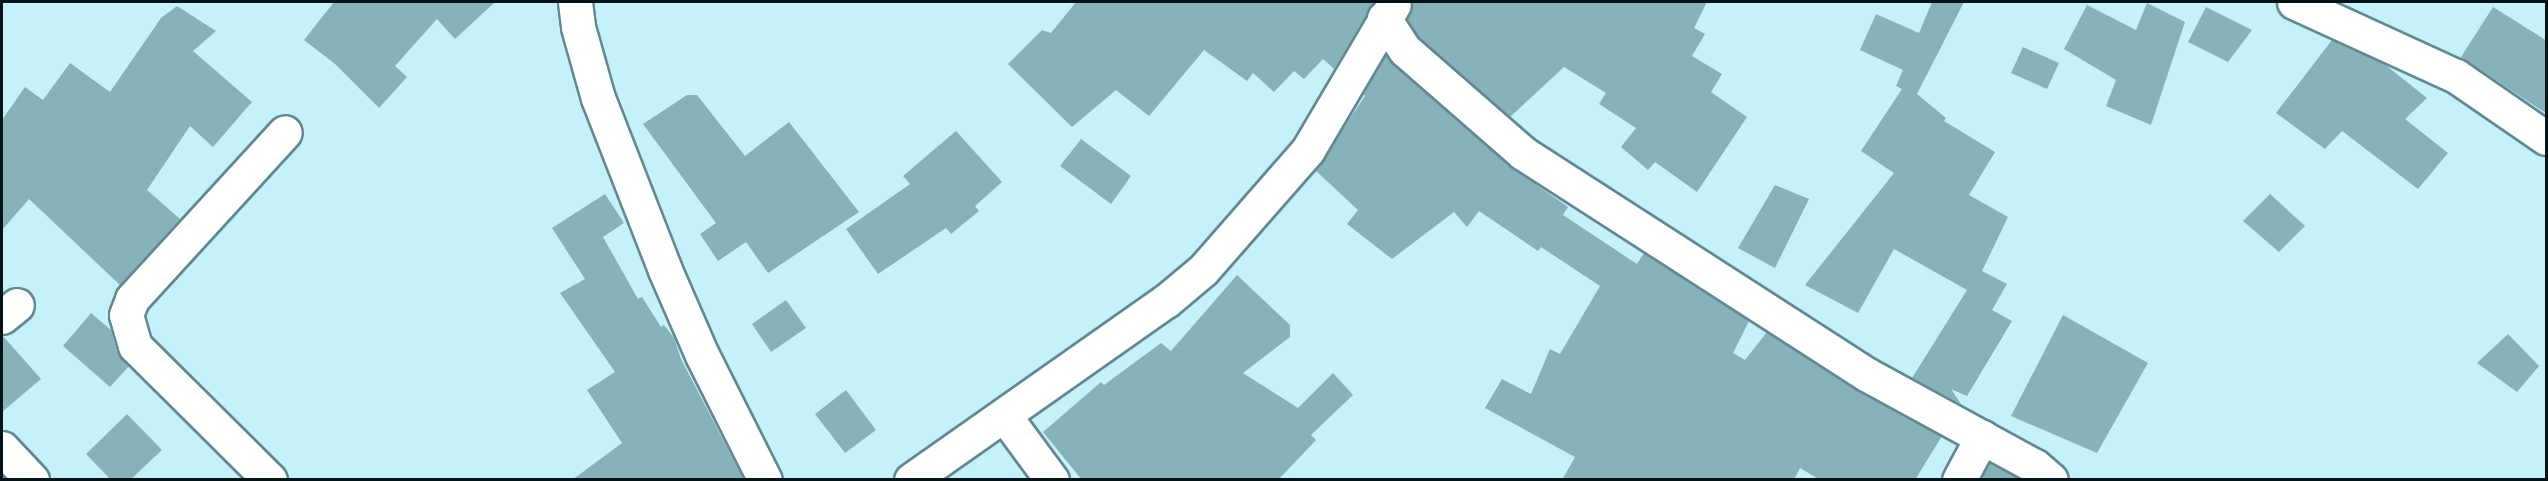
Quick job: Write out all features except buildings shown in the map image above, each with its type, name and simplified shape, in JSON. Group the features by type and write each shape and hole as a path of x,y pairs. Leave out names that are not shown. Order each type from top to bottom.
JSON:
{"street":[{"path":"575,2 578,27 598,98 665,270 702,355 765,480"},
{"path":"2294,2 2456,76 2547,138"},
{"path":"911,480 1166,302 1203,270 1308,150 1390,10"},
{"path":"1390,10 1405,50 1523,153 1866,374 2035,466 2051,480"},
{"path":"270,480 135,346 126,315 132,299 285,132"},
{"path":"1004,415 1053,480"},
{"path":"1959,480 1982,437"},
{"path":"2,448 32,480"}]}
